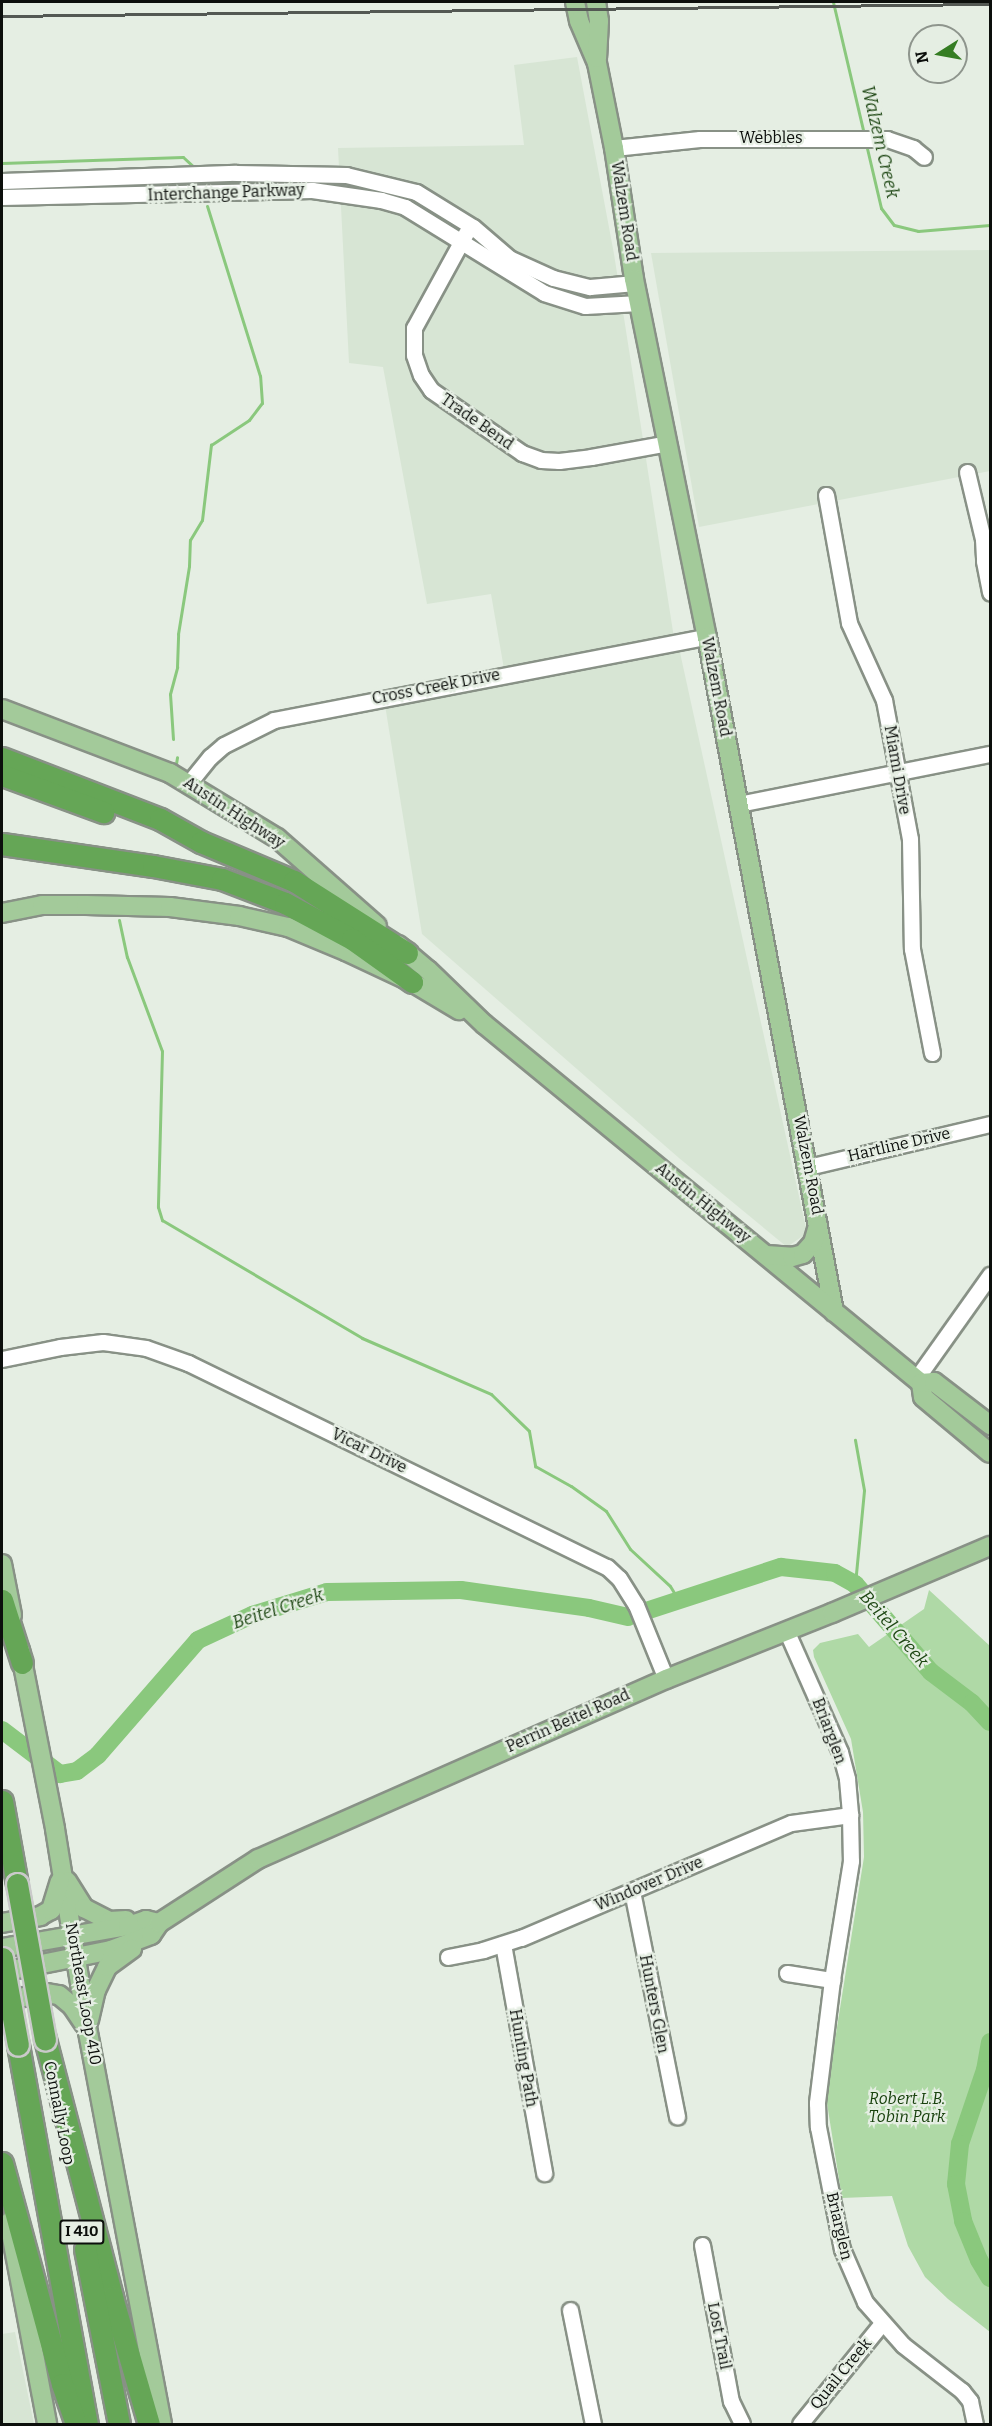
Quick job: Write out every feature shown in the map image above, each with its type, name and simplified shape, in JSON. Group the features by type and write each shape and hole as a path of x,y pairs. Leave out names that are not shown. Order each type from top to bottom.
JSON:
{"highway":[{"path":"2,758 160,819 201,842 294,881 407,953"},
{"path":"2,775 134,823 201,842"},
{"path":"2,844 153,866 222,879 295,908 352,939 412,982"},
{"path":"2,1600 22,1663"},
{"name":"Connally Loop","path":"2,1801 119,2424"},
{"name":"Connally Loop","path":"2,1958 87,2424"},
{"path":"45,2039 111,2297 149,2424"},
{"path":"2,2163 62,2384 76,2424"}],"main road":[{"path":"566,2 579,21"},
{"name":"Walzem Road","path":"575,2 579,21 597,63 614,148 635,283 707,637 834,1312"},
{"name":"Walzem Road","path":"597,63 598,3"},
{"name":"Austin Highway","path":"2,709 170,772 277,838 484,1024 918,1381 923,1397 990,1453"},
{"name":"Austin Highway","path":"2,913 42,905 170,907 239,916 288,927 412,982 484,1024"},
{"path":"766,1255 792,1257 803,1254 813,1243 819,1224"},
{"name":"Austin Highway","path":"918,1381 934,1382 990,1425"},
{"name":"Perrin Beitel Road","path":"2,1972 111,1950 258,1859 666,1679 832,1613 990,1545"},
{"name":"Northeast Loop 410","path":"2,1564 55,1828 87,2027 162,2424"},
{"path":"63,1874 84,1908 110,1921 152,1926"},
{"path":"2,1923 40,1916 51,1910 63,1874"},
{"path":"87,2027 96,1990 107,1967 152,1926"},
{"name":"Perrin Beitel Road","path":"2,1948 152,1926"},
{"path":"2,2001 46,1993 59,1995 72,2006 87,2027"},
{"path":"2,2182 47,2424"}],"street":[{"name":"Webbles","path":"614,148 700,139 866,139 900,143 924,157"},
{"name":"Interchange Parkway","path":"2,181 236,173 346,175 416,192 470,226 509,258 553,278 590,287 635,283"},
{"name":"Interchange Parkway","path":"2,197 312,190 381,200 405,207 534,287 562,300 597,306 639,303"},
{"name":"Trade Bend","path":"470,226 414,328 414,355 421,375 431,390 522,453 541,460 559,461 591,457 668,443"},
{"path":"968,472 987,538 984,561 990,592"},
{"name":"Miami Drive","path":"826,495 849,623 884,700 910,839 912,949 932,1053"},
{"name":"Cross Creek Drive","path":"188,784 210,758 232,740 256,726 292,714 707,637"},
{"path":"739,804 990,754"},
{"name":"Hartline Drive","path":"808,1167 990,1124"},
{"path":"918,1381 990,1275"},
{"name":"Vicar Drive","path":"2,1359 60,1347 103,1342 166,1353 209,1373 608,1568 631,1596 666,1679"},
{"name":"Briarglen","path":"786,1630 840,1752 847,1779 851,1861 818,2079 818,2127 848,2267 865,2302 882,2323 903,2345 962,2391 970,2401 975,2424"},
{"name":"Windover Drive","path":"448,1957 503,1944 791,1823 850,1815"},
{"name":"Hunters Glen","path":"632,1891 677,2117"},
{"name":"Hunting Path","path":"503,1944 544,2173"},
{"path":"787,1973 832,1980"},
{"name":"Lost Trail","path":"702,2246 731,2401 742,2424"},
{"path":"570,2310 593,2424"},
{"name":"Quail Creek","path":"800,2424 882,2323"}],"shaded area":[{"path":"577,57 614,254 674,638 504,669 491,594 427,604 383,367 349,363 338,148 524,145 514,65"},
{"path":"990,250 990,471 699,527 651,253"},
{"path":"679,648 807,1233 787,1247 679,1158 422,934 385,705"},
{"path":"15,2332 34,2424 2,2424 2,2334"}],"green space":[{"name":"Robert L.B. Tobin Park","path":"929,1590 990,1646 990,2332 948,2299 925,2277 908,2246 892,2196 842,2198 826,2097 864,1857 863,1812 851,1739 814,1657 813,1650 820,1643 858,1634 869,1647 924,1609"}],"waterway":[{"name":"Walzem Creek","path":"833,2 864,134"},
{"name":"Walzem Creek","path":"866,144 881,208 894,225 918,231 990,225"},
{"path":"2,163 183,157 195,168"},
{"path":"173,739 170,694 177,667 178,634 189,566 190,540 202,520 211,445 249,420 262,403 260,376 207,206"},
{"path":"175,770 177,757"},
{"path":"119,920 127,957 162,1051 158,1207 162,1220 362,1338 491,1394 529,1431 535,1466 571,1486 606,1511 630,1549 670,1586 679,1601"},
{"path":"855,1440 864,1490 855,1584"},
{"name":"Beitel Creek","path":"646,1611 781,1567 835,1573 855,1584 931,1672 972,1703 990,1722"},
{"name":"Beitel Creek","path":"2,1730 60,1774 77,1771 98,1755 198,1640 252,1615 327,1592 461,1590 589,1608 628,1617"},
{"name":"Beitel Creek","path":"990,2042 985,2070 960,2144 956,2184 963,2221 979,2260 990,2278"}],"railway":[{"path":"2,16 990,4"}]}
